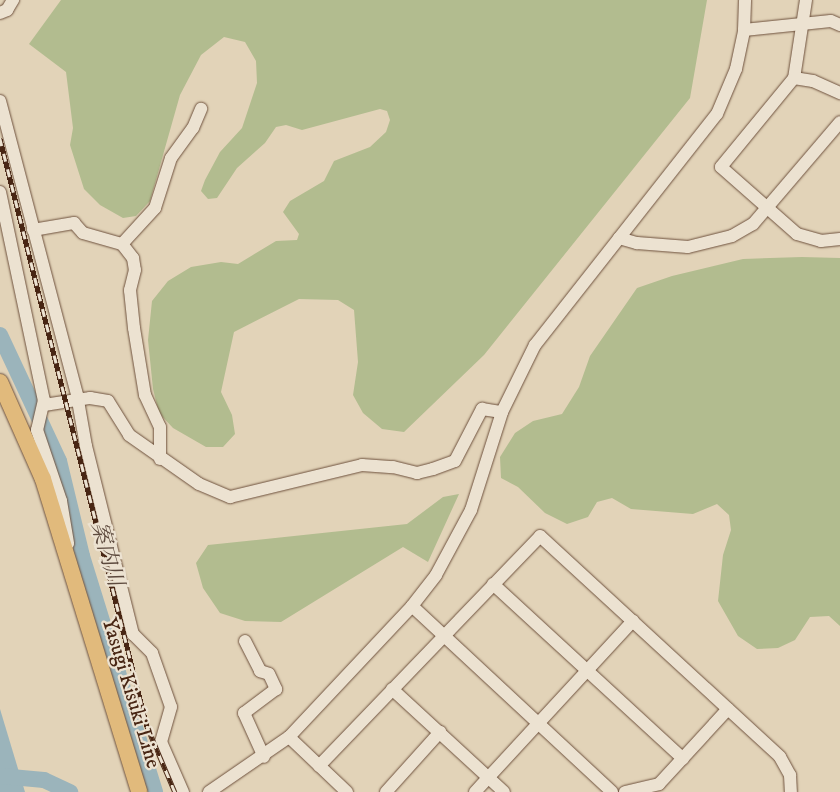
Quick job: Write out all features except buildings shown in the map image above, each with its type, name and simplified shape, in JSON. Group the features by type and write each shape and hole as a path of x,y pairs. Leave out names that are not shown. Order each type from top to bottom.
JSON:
{"main road":[{"name":"Yasugi Kisuki Line","path":"0,382 43,479 139,792"}],"street":[{"path":"0,13 7,10 13,0"},
{"path":"209,792 264,757 289,737 412,606 440,569 461,532 479,488 502,412 535,345 717,114 731,85 744,30 745,0"},
{"path":"806,0 794,78 721,167 797,234 821,241 840,239"},
{"path":"744,30 831,22 840,26"},
{"path":"794,78 813,81 840,92"},
{"path":"0,101 77,400 133,634 152,653 171,707 161,742 183,792"},
{"path":"122,244 155,208 171,158 194,128 202,109"},
{"path":"620,238 637,243 688,248 732,236 753,224 768,209 840,122"},
{"path":"0,192 44,406 38,420 37,430 69,539 66,551"},
{"path":"34,230 74,223 83,233 122,244 135,263 130,290 134,328 145,395 160,427 160,459"},
{"path":"44,406 77,400 108,401 129,435 160,459 212,492 230,498 362,465 417,473 455,461 482,410 502,412"},
{"path":"319,766 540,536 785,763 790,775 791,792"},
{"path":"493,584 682,758"},
{"path":"412,606 612,792"},
{"path":"475,792 633,621"},
{"path":"245,641 260,671 269,674 276,689 244,713 264,757"},
{"path":"392,689 504,792"},
{"path":"625,792 659,784 728,709"},
{"path":"386,792 440,732"},
{"path":"289,737 347,792"}],"green space":[{"path":"61,0 707,0 690,98 484,355 404,432 382,429 363,413 353,395 358,362 354,310 338,300 299,299 234,332 221,392 232,415 235,434 223,447 206,447 173,428 159,413 153,389 148,340 152,301 168,281 191,267 221,262 238,264 276,241 297,240 299,234 283,212 290,201 324,181 334,161 370,147 386,132 390,120 387,111 380,109 302,130 286,125 276,127 265,143 237,168 217,198 208,199 201,191 205,180 220,152 242,128 257,83 256,61 245,42 224,37 201,55 180,95 150,201 136,216 123,218 100,205 84,189 70,145 73,128 66,72 29,44"},
{"path":"840,258 840,626 829,616 810,617 795,640 778,648 757,649 738,636 718,601 723,555 731,530 729,515 717,504 693,514 631,509 612,498 597,502 588,517 567,524 545,513 518,487 501,478 500,457 515,433 533,421 562,414 579,387 590,356 637,288 672,276 743,259"},
{"path":"459,494 428,562 403,547 281,622 245,621 220,613 203,588 196,563 208,545 407,524 443,497"}],"water":[{"path":"0,709 25,792 0,792"}],"waterway":[{"name":"案内川","path":"0,335 59,461 82,556 155,792"},
{"path":"0,776 44,780 70,792"}],"railway":[{"path":"0,138 147,726 175,792"}]}
